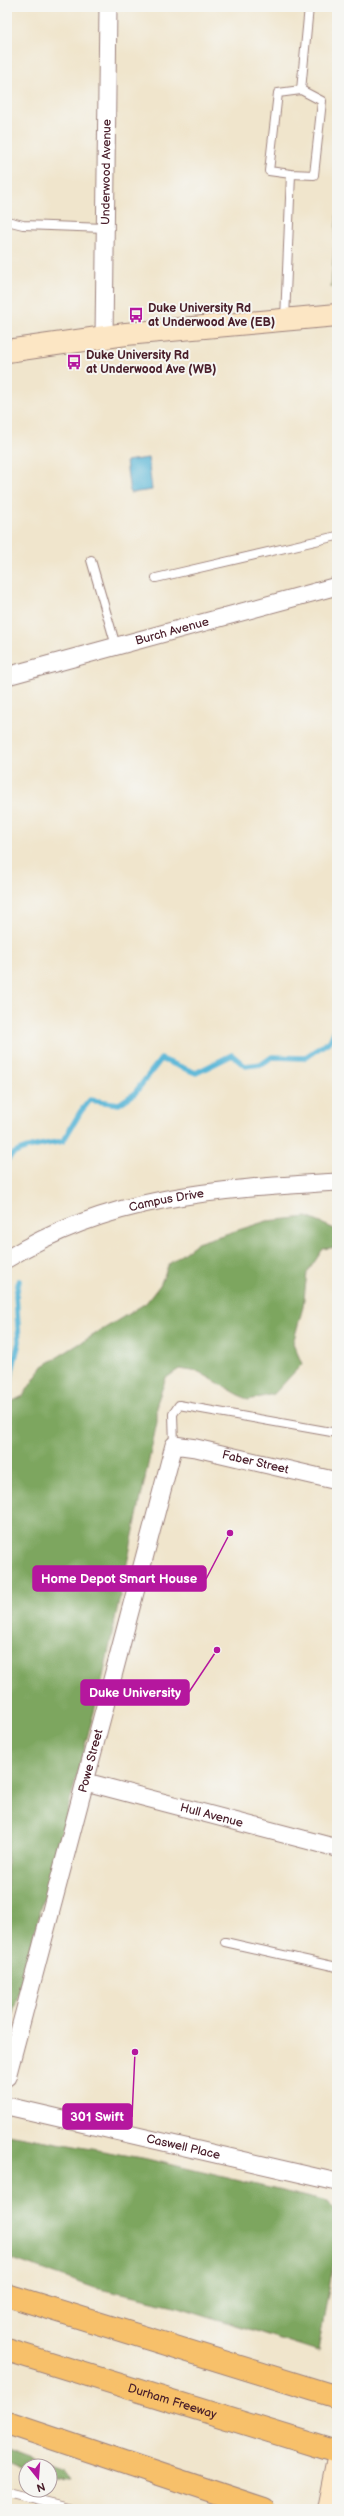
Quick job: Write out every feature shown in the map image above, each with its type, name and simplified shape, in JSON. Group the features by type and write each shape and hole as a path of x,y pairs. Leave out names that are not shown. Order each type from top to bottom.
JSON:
{"highway":[{"path":"7,2296 337,2397"},
{"name":"Durham Freeway","path":"7,2350 337,2452"},
{"path":"7,2423 264,2509"}],"main road":[{"path":"7,351 104,337 337,315"},
{"path":"329,2502 337,2464"}],"street":[{"name":"Underwood Avenue","path":"104,337 108,7"},
{"name":"Burch Avenue","path":"7,676 337,586"},
{"name":"Campus Drive","path":"7,1259 64,1229 124,1207 208,1191 337,1182"},
{"name":"Faber Street","path":"174,1445 337,1481"},
{"name":"Powe Street","path":"7,2077 174,1445"},
{"name":"Hull Avenue","path":"86,1782 337,1848"},
{"name":"Caswell Place","path":"7,2106 337,2182"}],"lane":[{"path":"301,90 309,7"},
{"path":"301,90 322,101 314,175 291,174 269,171 278,93 301,90"},
{"path":"285,320 291,174"},
{"path":"7,221 23,225 105,228"},
{"path":"156,578 337,536"},
{"path":"90,560 116,646"},
{"path":"174,1445 173,1414 179,1405 337,1433"},
{"path":"225,1942 337,1968"},
{"path":"7,2492 76,2509"}],"green space":[{"path":"337,215 337,288 331,287"},
{"path":"307,1217 337,1230 337,1247 323,1249 307,1273 303,1307 293,1343 302,1364 274,1394 248,1400 199,1372 179,1369 166,1378 157,1403 157,1422 101,1686 7,2036 7,1404 23,1396 43,1366 146,1303 160,1285 169,1264 197,1243 267,1221"},
{"path":"7,2134 148,2159 328,2202 337,2212 337,2243 318,2351 179,2307 95,2288 7,2257"},
{"path":"7,2449 31,2458 18,2458 18,2468 7,2463"},
{"path":"58,2468 63,2470 70,2479 58,2478"}],"water":[{"path":"148,458 152,490 130,493 126,461"}],"waterway":[{"path":"7,1160 17,1152 25,1149 63,1141 81,1111 90,1100 119,1104 134,1094 161,1059 196,1073 232,1055 245,1066 262,1064 272,1057 304,1058 330,1041 337,1026"},
{"path":"7,1415 12,1370 19,1342 16,1295 19,1281"}],"place":[{"name":"Duke University Rd at Underwood Ave (EB)","path":"136,315"},
{"name":"Duke University Rd at Underwood Ave (WB)","path":"74,362"},
{"name":"Home Depot Smart House","path":"230,1533"},
{"name":"Duke University","path":"217,1650"},
{"name":"301 Swift","path":"135,2052"}]}
